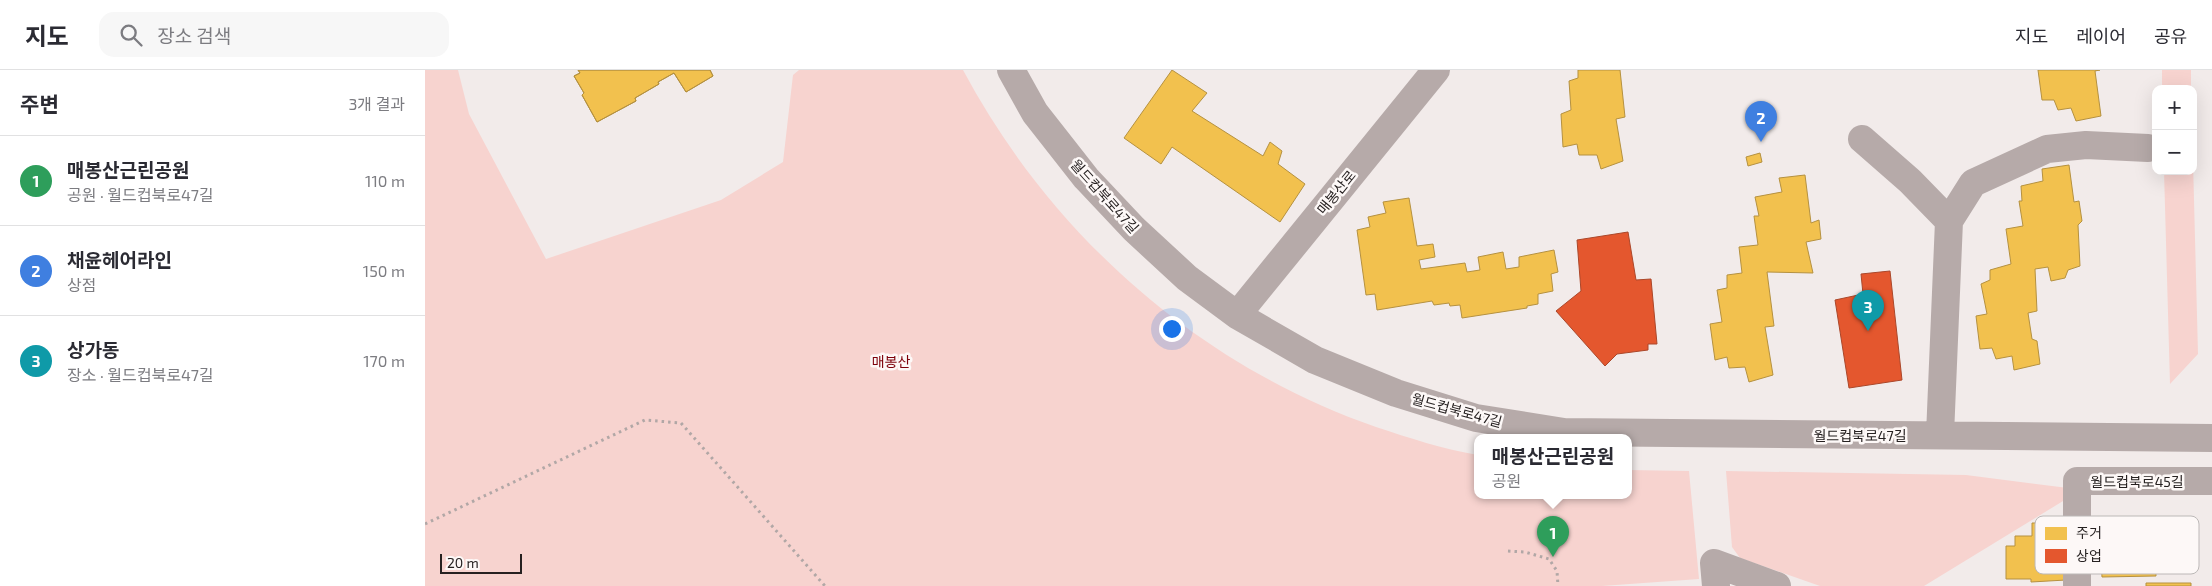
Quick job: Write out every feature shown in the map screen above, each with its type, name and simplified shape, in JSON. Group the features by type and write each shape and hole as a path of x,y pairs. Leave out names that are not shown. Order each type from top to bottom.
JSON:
{"street":[{"name":"월드컵북로47길","path":"1011,70 1035,113 1086,178 1134,229 1187,278 1237,315 1315,360 1396,394 1476,418 1564,432 2212,438"},
{"name":"매봉산로","path":"1237,315 1436,70"},
{"path":"1862,139 1910,182 1949,221"},
{"path":"1940,435 1949,221 1973,183 2047,149 2086,145 2148,148"},
{"name":"월드컵북로45길","path":"2077,516 2077,481 2212,480"},
{"path":"1715,574 1777,586"}],"path":[{"path":"425,524 645,420 681,423 825,586"},
{"path":"1508,551 1525,552 1549,559 1557,571 1557,586"}],"green space":[{"name":"매봉산","path":"425,70 458,70 469,114 546,259 721,200 783,162 793,75 799,70 963,70 999,130 1040,187 1085,239 1136,287 1190,330 1249,368 1311,401 1388,431 1474,454 1474,499 1632,499 1632,470 1689,471 1699,579 1602,586 425,586"},
{"path":"2162,70 2191,70 2191,85 2162,85"},
{"path":"2164,175 2193,175 2198,354 2170,384"},
{"path":"1726,471 1966,475 2068,488 2068,498 2039,516 2035,516 2035,518 1924,586 1820,586 1740,558 1732,547"}],"building: 주거":[{"path":"578,70 710,70 713,76 686,92 674,73 635,98 636,101 597,122 574,76 580,73"},
{"path":"578,70 710,70 713,76 686,92 674,73 635,98 636,101 597,122 574,76 580,73"},
{"path":"1172,70 1207,93 1192,111 1263,156 1270,142 1282,151 1278,164 1305,184 1280,222 1172,147 1161,164 1124,138"},
{"path":"1578,70 1620,70 1625,117 1616,119 1623,161 1601,169 1597,155 1579,155 1577,144 1563,147 1561,114 1571,110 1569,81 1578,78"},
{"path":"2038,70 2100,70 2095,71 2101,116 2076,121 2071,108 2058,110 2054,100 2042,100"},
{"path":"1760,153 1762,162 1748,166 1746,157"},
{"path":"2069,165 2074,202 2079,201 2082,221 2078,225 2080,266 2068,270 2065,278 2051,281 2048,267 2035,269 2037,311 2028,313 2032,339 2037,341 2040,364 2014,370 2012,356 1996,359 1992,348 1980,349 1976,316 1987,314 1981,284 1990,280 1990,270 2011,264 2006,229 2023,226 2019,201 2022,201 2021,186 2043,181 2042,169"},
{"path":"1805,175 1811,223 1819,220 1821,239 1806,242 1813,273 1767,272 1774,326 1765,327 1773,375 1749,382 1745,367 1729,368 1727,357 1715,360 1710,324 1722,322 1717,290 1727,288 1727,275 1742,273 1739,247 1758,245 1754,216 1759,216 1755,197 1782,192 1779,178"},
{"path":"1409,198 1417,246 1433,244 1435,257 1419,260 1421,269 1465,263 1467,272 1480,270 1478,257 1503,252 1506,269 1519,267 1519,257 1554,250 1558,272 1551,274 1553,291 1538,294 1538,304 1527,306 1527,308 1462,318 1460,305 1450,306 1449,303 1434,305 1432,301 1377,310 1375,294 1366,295 1357,230 1370,227 1368,217 1386,213 1383,202"},
{"path":"2032,523 2035,523 2035,574 2066,574 2066,580 2031,582 2031,579 2006,579 2006,546 2015,546 2015,536 2032,536"},
{"path":"2102,574 2156,574 2156,576 2102,577"},
{"path":"2146,583 2191,583 2191,586 2146,586"}],"building: 상업":[{"path":"1628,232 1636,280 1651,279 1657,344 1648,344 1648,350 1617,354 1605,366 1556,311 1581,291 1577,240"},
{"path":"1890,271 1902,380 1849,388 1835,300 1863,294 1861,274"}],"place":[{"name":"채윤헤어라인","path":"1761,142"},
{"name":"상가동","path":"1868,331"},
{"name":"매봉산근린공원","path":"1553,557"}]}
